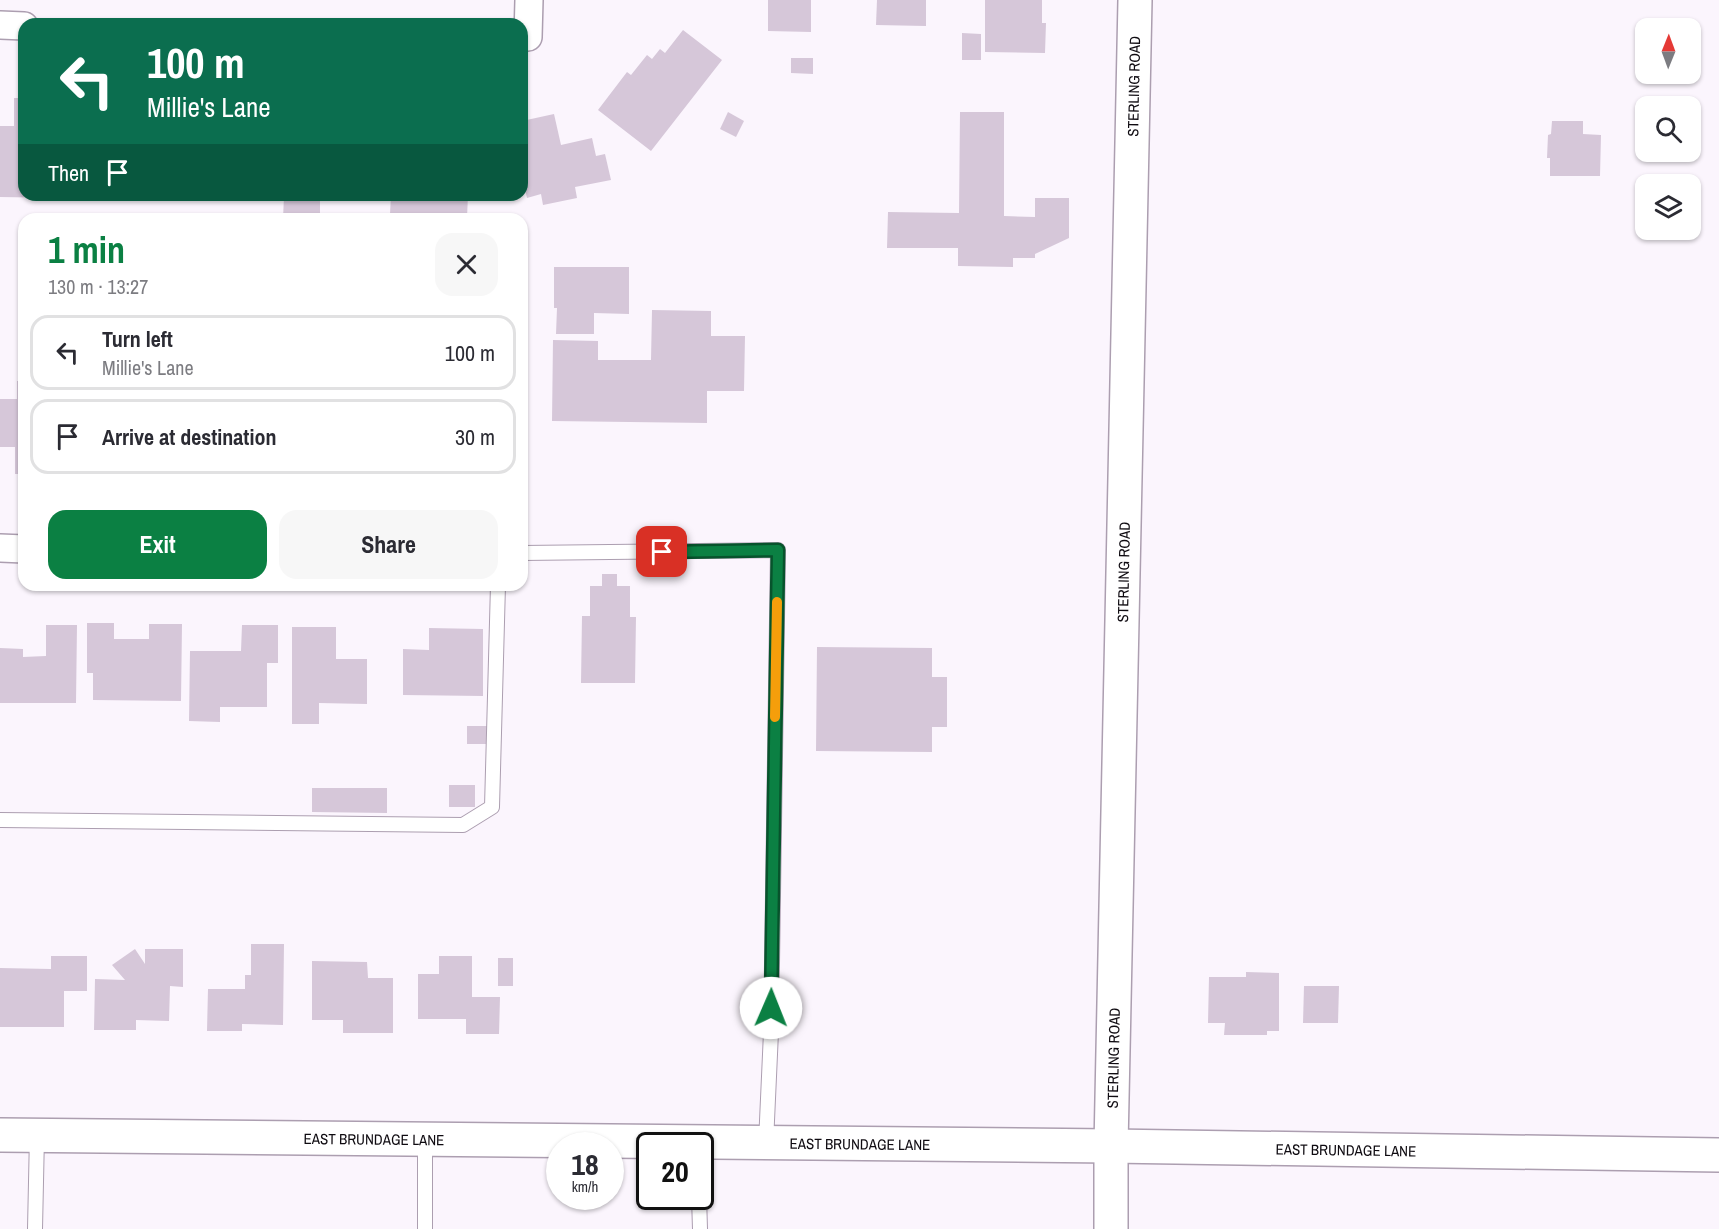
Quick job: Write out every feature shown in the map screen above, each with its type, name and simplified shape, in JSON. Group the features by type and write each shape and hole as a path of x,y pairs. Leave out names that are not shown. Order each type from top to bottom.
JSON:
{"main road":[{"name":"STERLING ROAD","path":"1111,1229 1135,0"},
{"name":"EAST BRUNDAGE LANE","path":"0,1135 636,1143"},
{"name":"EAST BRUNDAGE LANE","path":"714,1144 1111,1146 1719,1155"}],"street":[{"path":"527,18 529,0"},
{"path":"0,25 18,26"},
{"path":"0,548 18,549"}],"lane":[{"path":"528,553 778,550 771,1032 766,1143"},
{"path":"0,820 463,825 492,807 498,591"},
{"path":"35,1229 37,1135"},
{"path":"425,1139 425,1229"},
{"path":"699,1210 699,1229"}],"building":[{"path":"768,0 811,0 811,32 768,31"},
{"path":"877,0 926,0 926,26 876,25"},
{"path":"985,0 1042,0 1042,23 1046,23 1045,53 985,52"},
{"path":"683,30 722,60 651,151 598,110 627,72 631,75 647,55 652,59 660,49 665,53"},
{"path":"962,33 981,34 981,60 962,60"},
{"path":"791,58 813,58 813,74 791,73"},
{"path":"14,98 18,98 18,197 0,197 0,126 14,126"},
{"path":"728,112 744,121 736,137 720,129"},
{"path":"960,112 1004,112 1004,216 1035,217 1035,198 1069,198 1069,238 1035,254 1035,258 1013,258 1013,267 958,266 958,248 887,248 888,212 959,213"},
{"path":"554,114 561,145 592,138 596,156 605,154 611,180 575,187 577,198 543,205 541,194 528,198 528,120"},
{"path":"1552,121 1583,121 1583,134 1601,135 1600,176 1550,176 1550,158 1547,158 1548,135 1551,134"},
{"path":"284,201 320,201 320,213 283,213"},
{"path":"391,201 468,201 467,213 390,213"},
{"path":"554,267 629,267 629,314 594,313 594,334 556,334"},
{"path":"652,310 711,311 711,336 745,336 744,391 707,391 707,423 552,421 553,340 598,341 598,360 651,360"},
{"path":"18,381 18,474 15,474 15,447 0,447 0,399 17,399"},
{"path":"602,574 617,574 617,586 630,586 630,617 636,617 635,683 581,683 582,616 590,616 590,586 602,586"},
{"path":"87,623 114,623 114,639 149,639 149,624 182,624 181,701 93,700 93,673 87,673"},
{"path":"46,625 77,625 76,703 0,703 0,648 23,649 23,657 46,656"},
{"path":"242,625 278,625 278,663 267,663 267,707 220,707 220,722 189,721 190,651 241,651"},
{"path":"292,627 336,627 336,659 367,659 367,704 319,703 319,724 292,724"},
{"path":"429,628 483,629 483,696 403,695 403,649 429,650"},
{"path":"817,647 932,648 932,677 947,677 947,727 932,727 932,752 816,751"},
{"path":"467,726 488,726 488,744 467,744"},
{"path":"449,785 475,785 475,807 449,807"},
{"path":"312,788 387,788 387,813 312,812"},
{"path":"251,944 284,944 283,1025 242,1024 242,1031 207,1031 208,989 245,989 245,975 251,975"},
{"path":"135,949 145,964 145,949 183,949 183,987 170,986 169,1021 136,1020 136,1030 94,1030 95,979 125,980 112,965"},
{"path":"51,956 87,956 87,991 64,991 64,1027 0,1027 0,968 51,969"},
{"path":"439,956 472,956 472,997 500,997 499,1034 466,1034 466,1019 418,1019 418,974 439,974"},
{"path":"498,958 513,958 513,986 498,986"},
{"path":"312,961 367,962 368,978 393,978 393,1033 343,1033 343,1020 312,1020"},
{"path":"1246,972 1279,973 1279,1031 1267,1031 1267,1035 1224,1035 1225,1023 1208,1023 1209,977 1246,977"},
{"path":"1304,986 1339,986 1338,1023 1303,1023"}],"slow traffic":[{"path":"775,717 777,602"}],"route":[{"path":"662,552 778,550 771,1008"}]}
